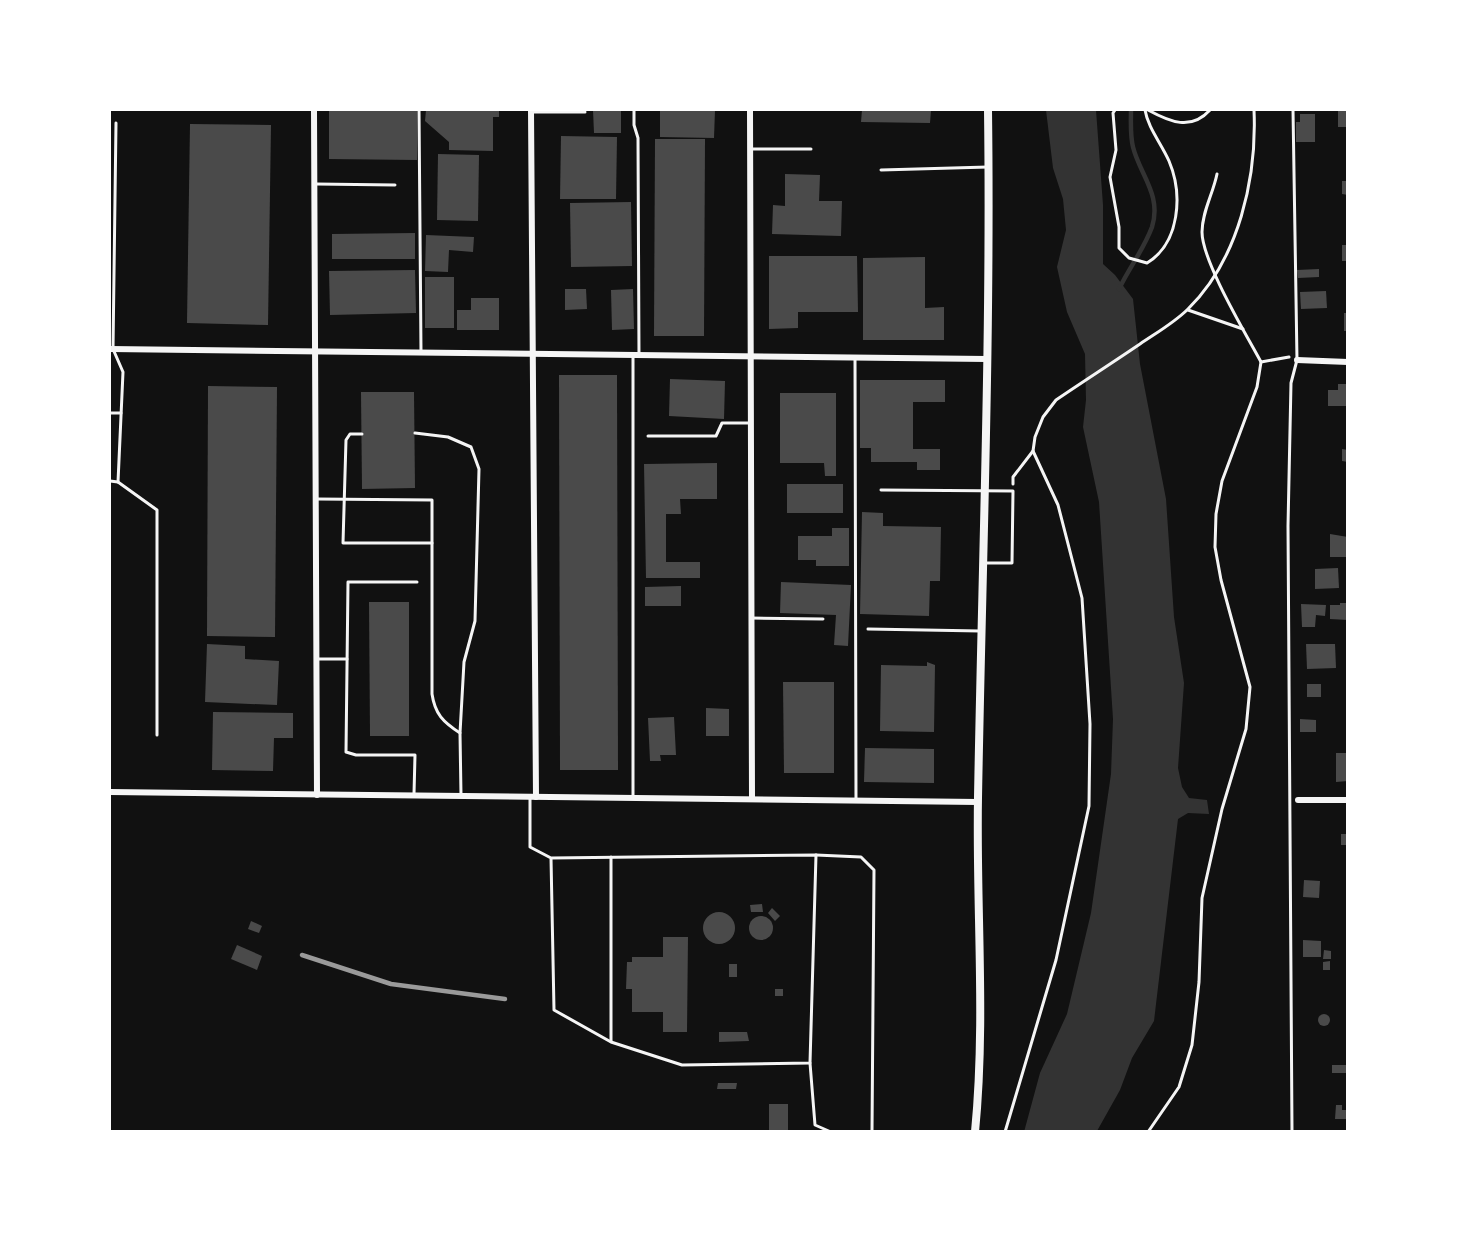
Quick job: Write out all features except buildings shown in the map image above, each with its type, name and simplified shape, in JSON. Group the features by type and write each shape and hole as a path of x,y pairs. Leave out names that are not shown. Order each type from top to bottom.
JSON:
{"street":[{"path":"314,110 317,795"},
{"path":"750,110 752,799"},
{"path":"975,1131 980,1085 981,963 978,802 987,359 988,110"},
{"path":"531,111 533,797"},
{"path":"111,349 987,359"},
{"path":"1297,360 1347,362"},
{"path":"110,792 978,802"},
{"path":"1298,800 1347,801"}],"lane":[{"path":"419,110 421,353"},
{"path":"633,798 638,138 633,125 634,110"},
{"path":"1292,1131 1288,526 1291,383 1297,360 1293,110"},
{"path":"531,111 585,112"},
{"path":"116,123 111,349 123,372 118,482"},
{"path":"750,149 811,149"},
{"path":"882,170 989,167"},
{"path":"314,184 395,185"},
{"path":"855,358 856,800"},
{"path":"110,413 121,413"},
{"path":"648,436 716,436 722,423 751,423"},
{"path":"415,433 460,440 471,447 479,469 475,621 464,662 460,733 461,796"},
{"path":"362,434 350,434 346,440 343,543 432,543"},
{"path":"110,482 118,482 157,510 157,735"},
{"path":"881,490 1013,491 1012,563 983,563"},
{"path":"315,499 432,500 434,710 444,723 460,733"},
{"path":"414,796 415,755 356,756 346,752 348,582 417,582"},
{"path":"751,618 824,619"},
{"path":"868,628 981,632"},
{"path":"316,659 347,659"},
{"path":"533,797 530,847 551,858 816,855 861,857 874,870 872,1131"},
{"path":"816,855 810,1063 815,1125 831,1131"},
{"path":"610,1042 612,857"},
{"path":"551,858 554,1010 610,1042 682,1065 810,1063"}],"path":[{"path":"1115,110 1113,113 1116,150 1110,177 1119,226 1119,248 1128,258 1147,263 1161,252 1173,231 1177,212 1170,162 1147,120 1147,110 1164,119 1188,123 1196,121 1210,110"},
{"path":"1013,491 1012,477 1033,451 1035,436 1043,417 1056,400 1188,310 1216,273 1236,231 1250,179 1254,110"},
{"path":"1148,1131 1179,1087 1192,1045 1200,982 1202,898 1222,809 1246,729 1250,687 1221,580 1215,547 1216,514 1222,481 1257,387 1261,362 1216,273 1202,234 1204,211 1213,193 1217,174"},
{"path":"1188,310 1244,329"},
{"path":"1261,362 1291,357 1297,360"},
{"path":"1005,1131 1056,960 1089,806 1090,724 1082,598 1058,505 1033,451"}],"shaded area":[{"path":"1046,110 1096,110 1103,205 1103,264 1115,275 1133,299 1140,364 1166,499 1174,617 1184,683 1178,768 1182,787 1189,798 1207,800 1209,814 1188,813 1178,819 1154,1021 1132,1058 1120,1090 1097,1131 1024,1132 1040,1073 1067,1014 1091,913 1111,774 1113,719 1099,502 1083,427 1086,400 1085,354 1067,312 1057,267 1066,230 1063,199 1053,168"}],"waterway":[{"path":"1119,289 1149,235 1154,216 1152,195 1133,147 1131,110"}],"railway":[{"path":"302,955 391,984 505,999"}]}
